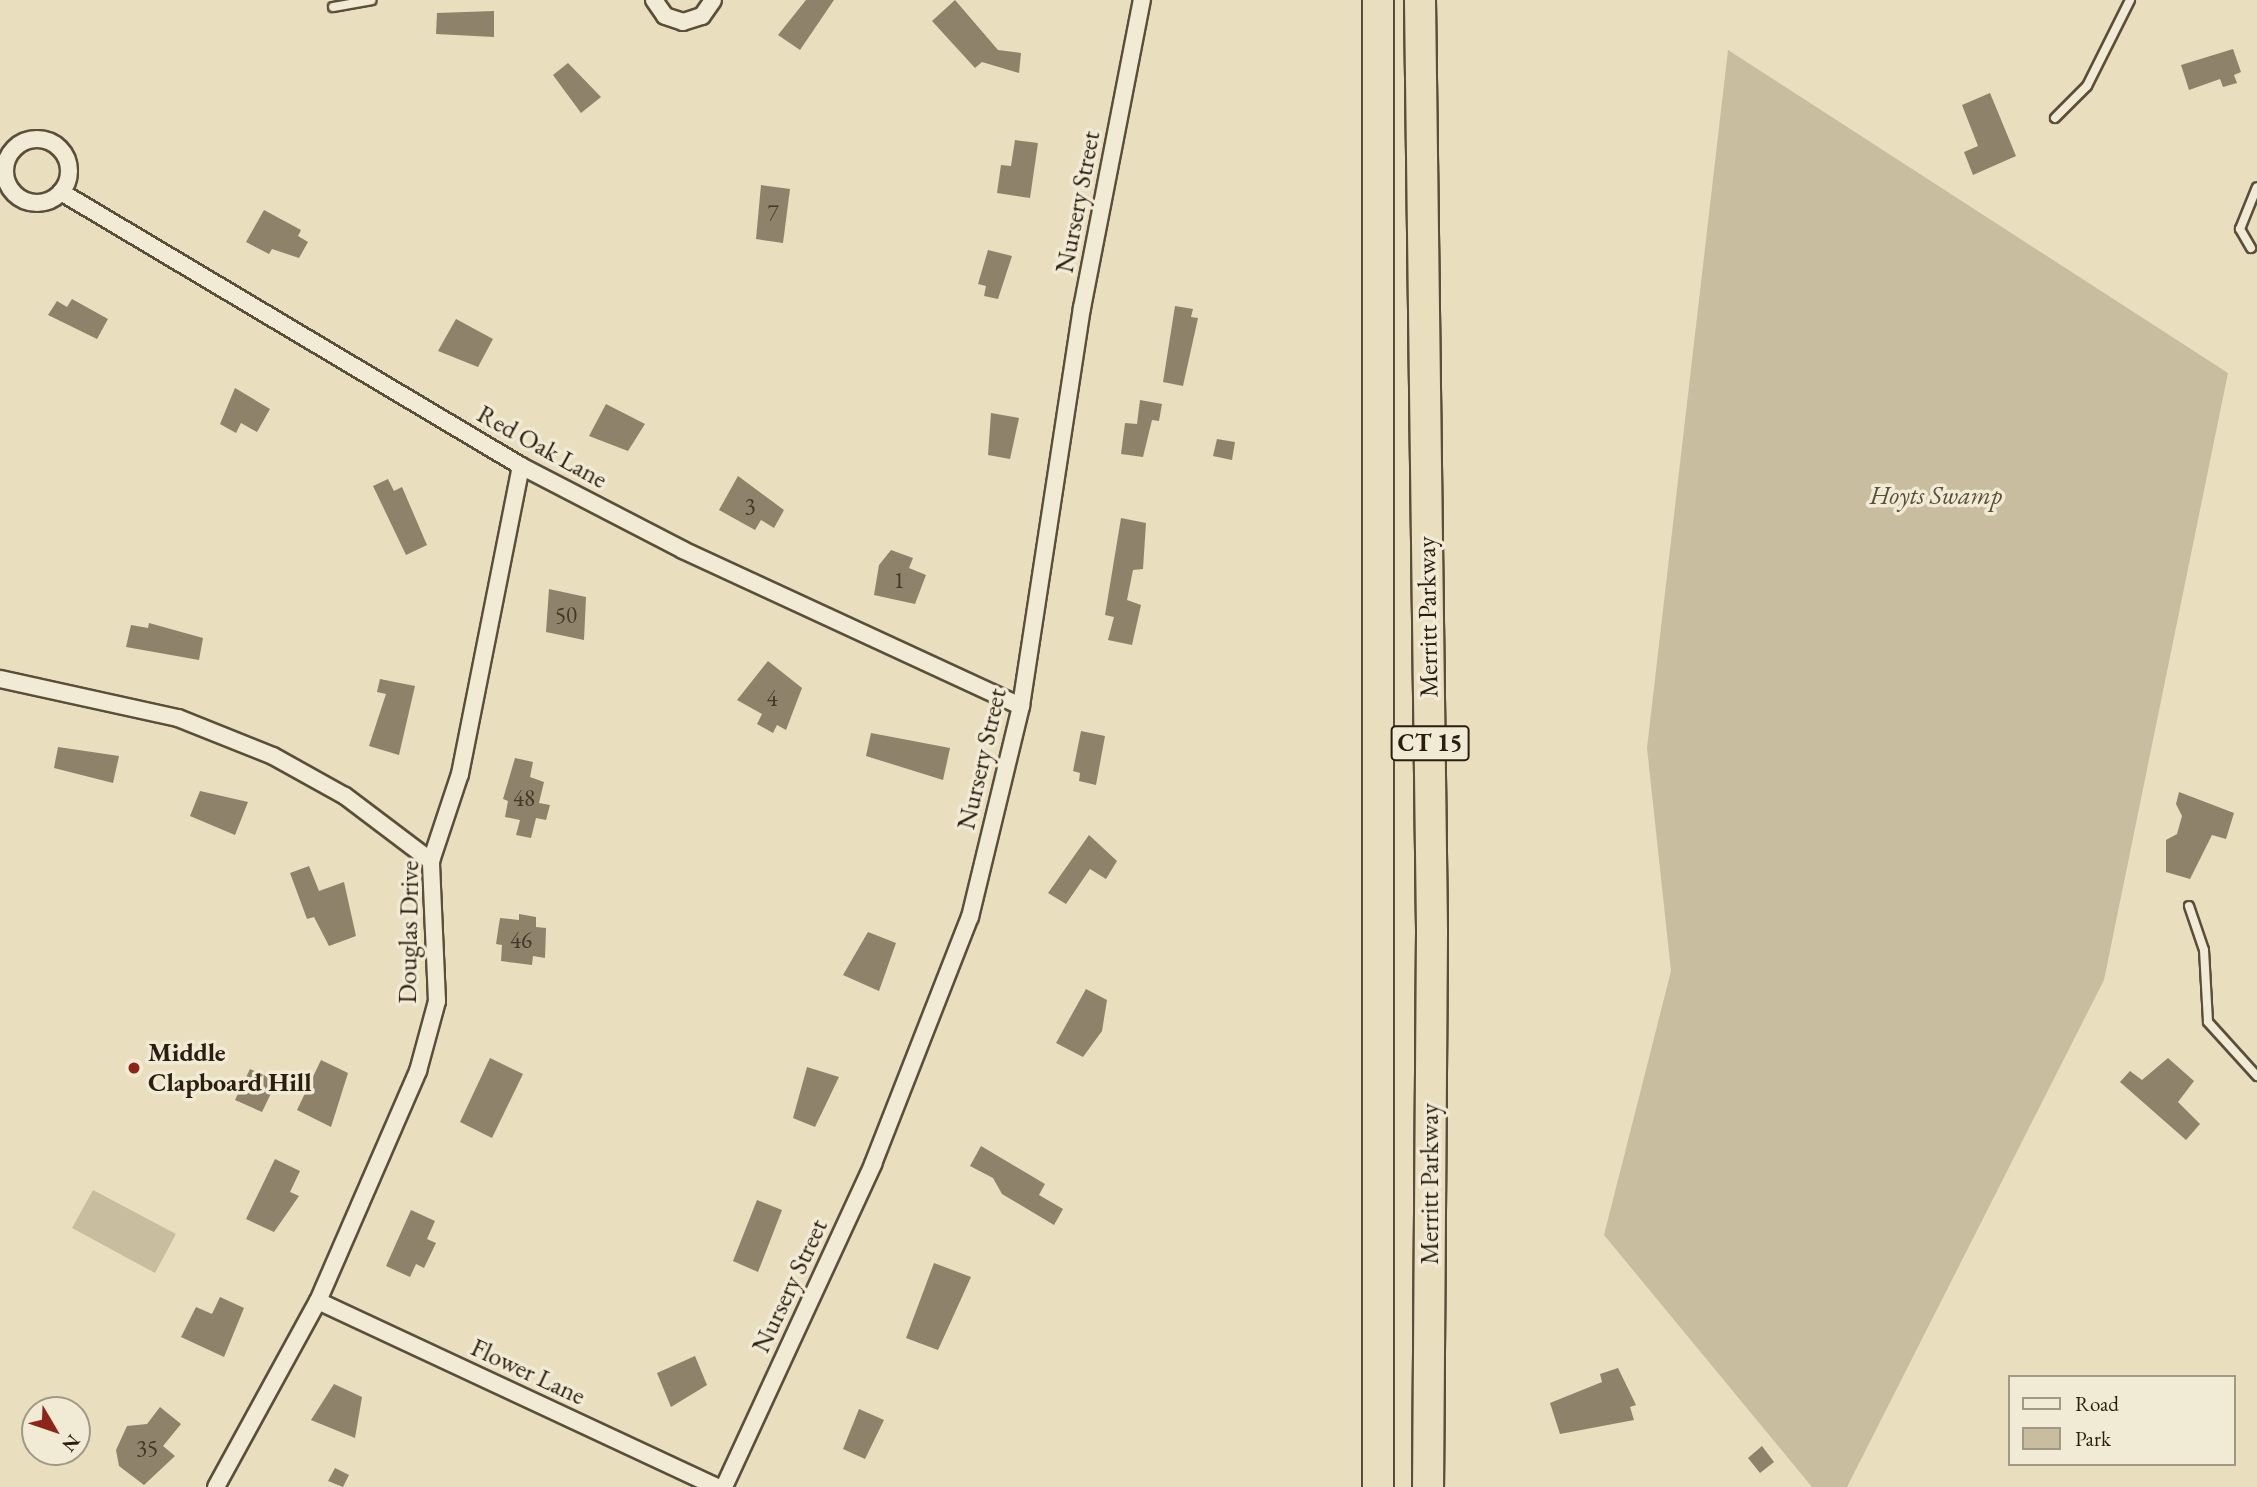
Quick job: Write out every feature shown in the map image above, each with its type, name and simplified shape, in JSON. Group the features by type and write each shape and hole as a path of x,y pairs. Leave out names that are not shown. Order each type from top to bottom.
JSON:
{"highway":[{"name":"Merritt Parkway","path":"1378,0 1378,1487"},
{"name":"Merritt Parkway","path":"1420,0 1432,933 1428,1487"}],"street":[{"path":"654,0 665,16 683,22 702,16 713,0"},
{"name":"Nursery Street","path":"724,1487 873,1164 948,982 1021,706 1082,308 1142,0"},
{"path":"26,142 55,145 68,164 61,192 40,203 23,200 8,183 3,162 26,142"},
{"name":"Red Oak Lane","path":"61,192 522,466 682,550 1021,706"},
{"name":"Douglas Drive","path":"216,1487 318,1301 418,1071 437,1001 431,861 460,774 522,466"},
{"path":"0,679 178,718 273,756 345,796 431,861"},
{"name":"Flower Lane","path":"318,1301 717,1487"}],"lane":[{"path":"333,7 371,0"},
{"path":"2055,118 2087,86 2130,0"},
{"path":"2251,248 2240,229 2257,187"},
{"path":"2189,906 2204,950 2208,1022 2257,1076"}],"green space":[{"name":"Hoyts Swamp","path":"1728,50 2228,373 2104,980 1847,1487 1812,1487 1604,1235 1671,971 1647,748"},
{"path":"93,1190 176,1234 155,1273 72,1228"}],"building":[{"path":"806,0 834,0 800,50 778,35"},
{"path":"955,0 998,50 1021,53 1019,73 982,62 975,68 932,21"},
{"path":"494,11 494,37 436,34 437,13"},
{"path":"2233,49 2241,72 2234,75 2237,83 2223,87 2220,79 2189,90 2181,65"},
{"path":"568,63 601,97 581,113 553,75"},
{"path":"1990,93 2016,156 1973,175 1964,152 1978,146 1962,105"},
{"path":"1015,140 1038,143 1030,198 997,193 1001,165 1011,166"},
{"path":"761,185 790,189 783,243 756,239"},
{"path":"264,210 301,230 298,236 308,242 299,258 272,249 269,254 246,242"},
{"path":"988,250 1012,256 998,299 984,296 986,286 978,284"},
{"path":"72,299 108,319 97,339 48,315 57,301 67,307"},
{"path":"1175,306 1193,309 1191,317 1198,318 1183,386 1163,382"},
{"path":"456,319 493,339 478,367 438,351"},
{"path":"235,388 270,409 257,432 241,423 236,433 220,424"},
{"path":"1140,400 1162,404 1159,421 1152,420 1143,457 1121,454 1125,423 1137,424"},
{"path":"606,404 645,424 628,451 589,436"},
{"path":"991,413 1019,418 1010,459 988,455"},
{"path":"1217,439 1235,442 1232,460 1213,456"},
{"path":"738,476 784,510 774,528 761,520 755,530 719,510"},
{"path":"388,479 394,491 402,487 427,545 406,555 373,486"},
{"path":"1121,518 1146,523 1143,569 1133,570 1127,600 1141,605 1132,645 1108,640 1114,617 1105,615"},
{"path":"891,550 913,558 909,568 926,575 915,604 874,595 879,565"},
{"path":"549,589 586,597 584,640 546,632"},
{"path":"149,623 203,638 199,660 126,647 131,625 148,628"},
{"path":"768,661 802,688 786,730 777,725 773,733 757,724 762,714 737,700"},
{"path":"380,679 415,686 399,755 369,746 386,694 377,692"},
{"path":"1081,731 1105,736 1096,785 1079,781 1080,773 1073,771"},
{"path":"871,733 950,748 943,780 866,756"},
{"path":"58,747 119,756 113,783 54,768"},
{"path":"515,758 533,762 530,777 544,782 539,803 550,805 546,820 536,818 531,838 516,835 520,820 505,817 508,801 503,799"},
{"path":"200,791 248,802 235,835 190,816"},
{"path":"2179,792 2234,813 2226,839 2212,835 2190,879 2166,872 2166,840 2177,834 2182,816 2176,804"},
{"path":"1089,835 1117,861 1106,879 1090,869 1066,904 1048,893"},
{"path":"309,866 319,891 344,882 356,936 329,946 314,917 307,919 290,873"},
{"path":"519,914 536,917 536,927 546,928 545,958 533,956 532,965 501,961 502,945 496,944 500,918 519,920"},
{"path":"868,932 896,943 879,991 843,975"},
{"path":"1086,989 1107,1000 1102,1031 1083,1057 1056,1043"},
{"path":"490,1058 523,1074 492,1138 460,1122"},
{"path":"2168,1058 2194,1081 2178,1102 2200,1124 2186,1140 2120,1082 2130,1071 2142,1080"},
{"path":"321,1060 348,1073 331,1127 297,1110"},
{"path":"807,1067 839,1077 815,1127 793,1118"},
{"path":"250,1069 277,1081 262,1112 235,1100"},
{"path":"981,1146 1045,1184 1039,1195 1063,1209 1054,1225 1002,1194 993,1178 970,1166"},
{"path":"275,1159 300,1171 290,1192 299,1196 274,1232 246,1219"},
{"path":"757,1200 782,1210 758,1272 733,1261"},
{"path":"411,1210 435,1221 427,1239 436,1243 424,1268 416,1264 410,1277 386,1266"},
{"path":"934,1263 971,1277 938,1350 906,1338"},
{"path":"220,1297 244,1308 224,1357 181,1337 196,1307 212,1314"},
{"path":"695,1356 707,1385 671,1407 657,1373"},
{"path":"1618,1368 1636,1405 1630,1407 1634,1420 1560,1434 1550,1403 1602,1382 1600,1374"},
{"path":"334,1384 362,1397 355,1438 311,1420"},
{"path":"160,1407 181,1424 163,1446 175,1456 144,1485 119,1466 116,1450 127,1426 147,1424"},
{"path":"859,1409 884,1420 865,1459 843,1449"},
{"path":"1762,1446 1774,1462 1760,1473 1748,1458"},
{"path":"335,1468 349,1475 343,1487 328,1481"}],"place":[{"name":"Middle Clapboard Hill","path":"134,1068"}]}
